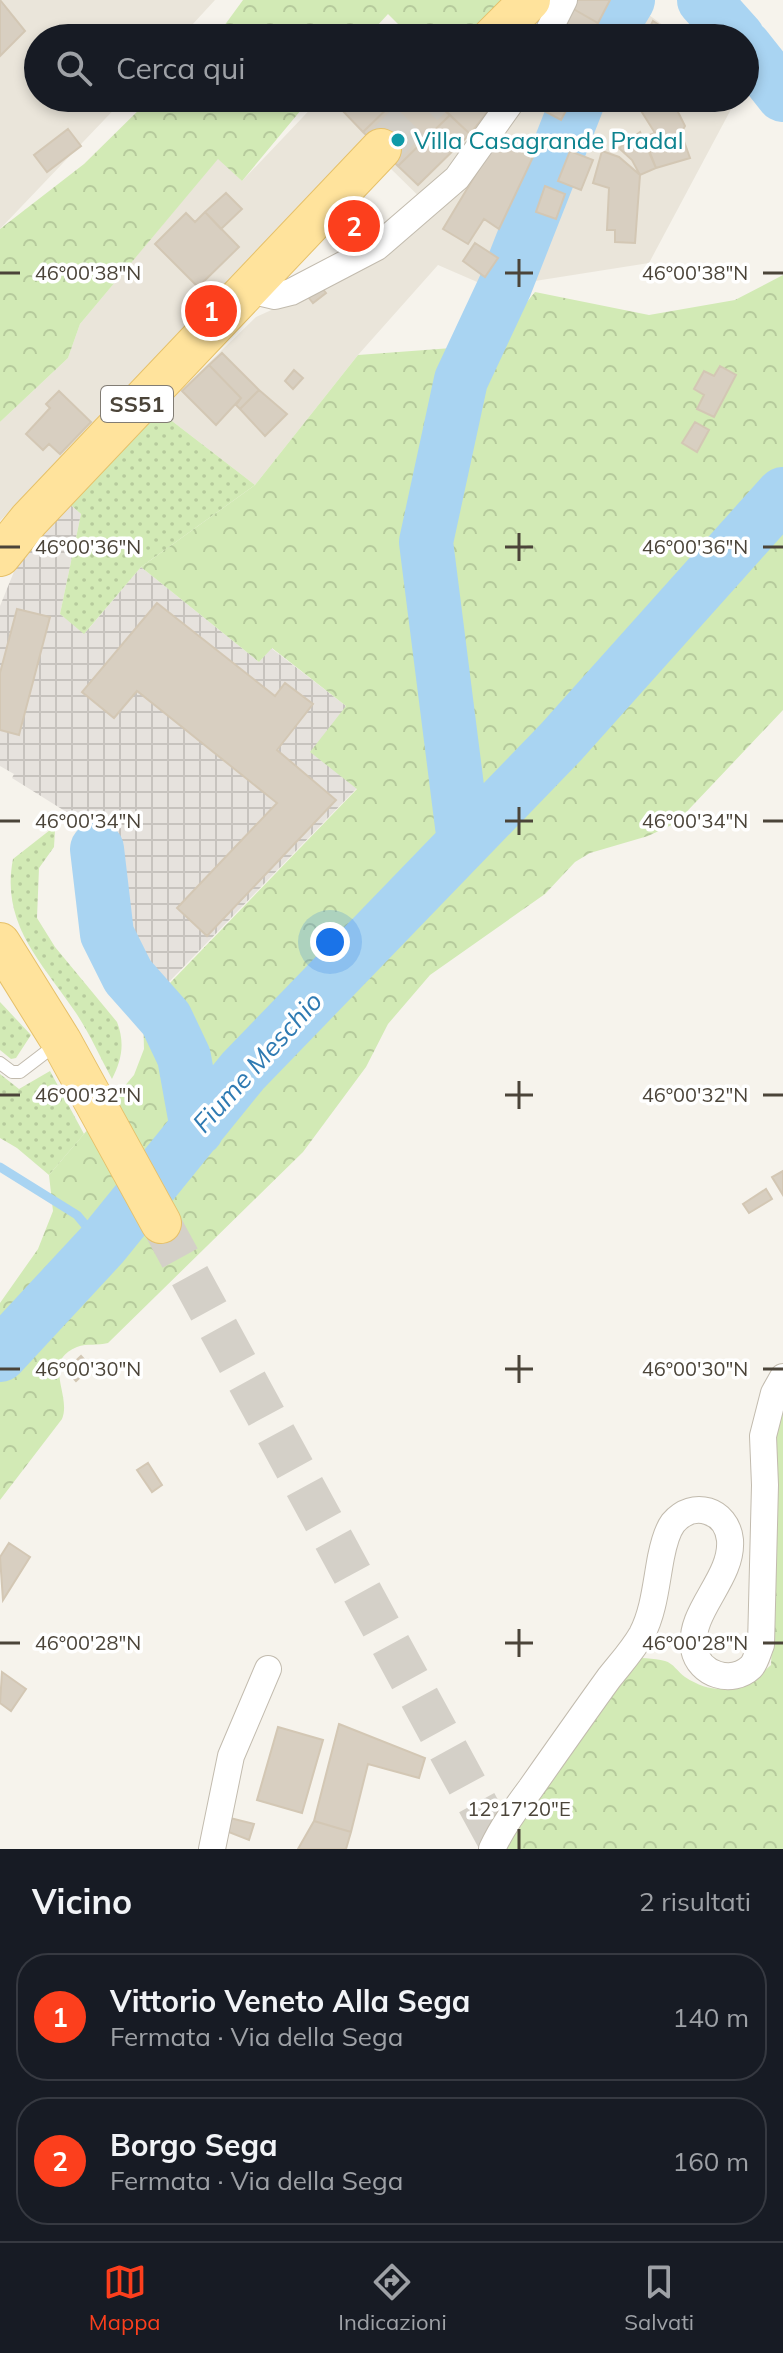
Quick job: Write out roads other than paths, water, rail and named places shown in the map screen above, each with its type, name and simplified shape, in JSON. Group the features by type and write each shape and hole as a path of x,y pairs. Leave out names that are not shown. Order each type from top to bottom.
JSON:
{"main road":[{"path":"506,24 530,0"},
{"name":"SS51","path":"0,556 29,520 245,289 381,149"},
{"path":"0,943 54,1030 155,1211"},
{"path":"0,980 54,1030"}],"street":[{"path":"552,24 564,0"},
{"path":"245,289 275,296 291,292 377,247 457,178 504,112"},
{"path":"492,1849 575,1725 641,1635 652,1610 663,1548 673,1524 691,1510 706,1509 720,1516 728,1529 730,1544 726,1563 697,1628 694,1649 702,1667 716,1675 735,1676 753,1666 761,1645 765,1485 763,1436 774,1393 783,1377"},
{"path":"212,1849 231,1756 268,1669"}],"lane":[{"path":"0,1063 12,1072 20,1072 54,1030"}],"waterway":[{"path":"613,24 628,0"},
{"path":"704,0 725,24"},
{"path":"759,65 783,95"},
{"path":"464,842 426,542 461,380 505,286 573,112"},
{"name":"Fiume Meschio","path":"0,1355 102,1245 243,1071 561,742 783,494"},
{"path":"97,849 107,934 128,976 166,1019 184,1057 197,1129"},
{"path":"0,1167 77,1215 102,1245"}],"tunnel":[{"path":"381,149 417,112"},
{"path":"161,1223 502,1849"}],"place":[{"name":"Villa Casagrande Pradal","path":"398,140"},
{"name":"Borgo Sega","path":"354,226"},
{"name":"Vittorio Veneto Alla Sega","path":"211,311"}]}
